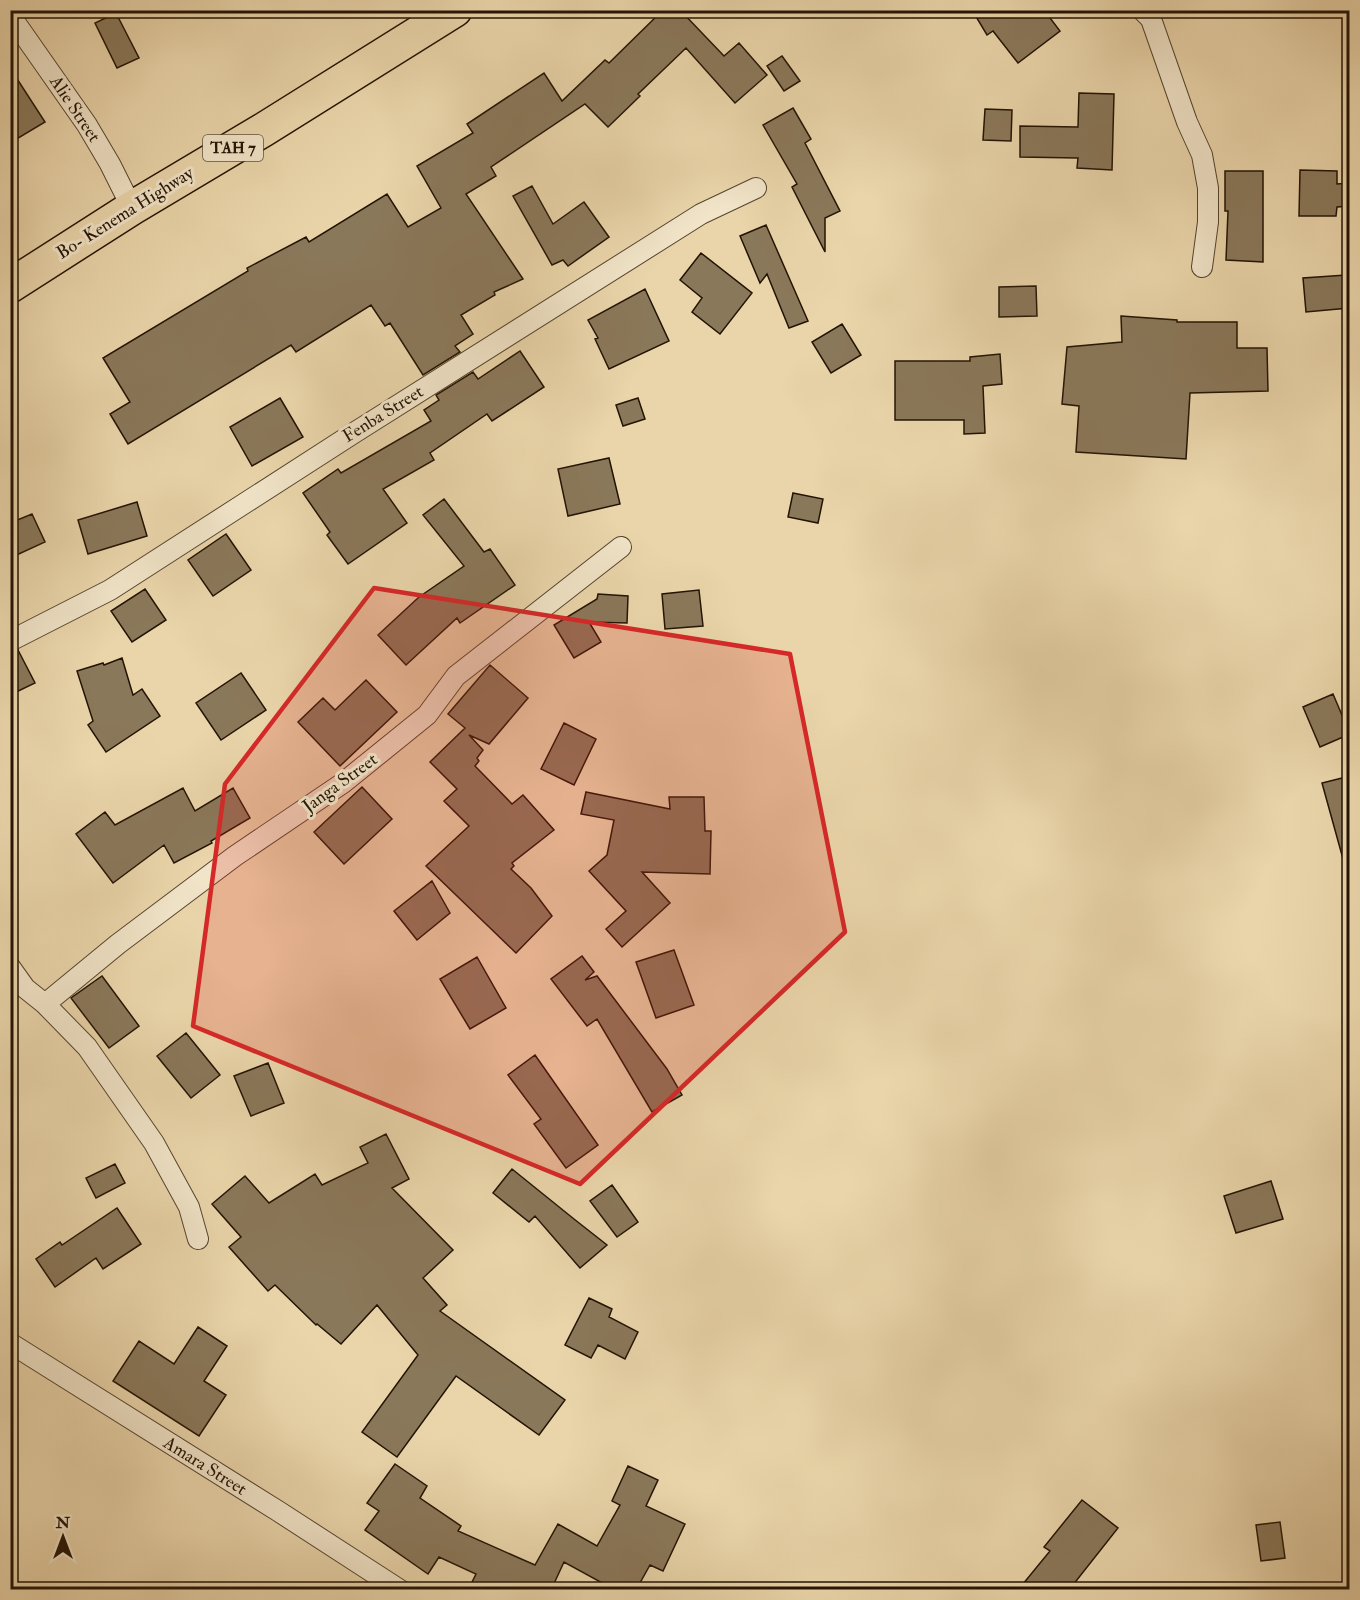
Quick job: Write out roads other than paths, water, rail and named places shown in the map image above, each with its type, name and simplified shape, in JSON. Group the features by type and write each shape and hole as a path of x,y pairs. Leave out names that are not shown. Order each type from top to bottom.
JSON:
{"highway":[{"name":"Bo- Kenema Highway","path":"10,286 132,208 455,10"}],"street":[{"path":"1142,10 1151,19 1187,122 1202,155 1208,188 1208,222 1202,267"},
{"name":"Alie Street","path":"10,15 87,125 132,208"},
{"name":"Fenba Street","path":"10,641 110,590 701,214 756,188"},
{"name":"Janga Street","path":"45,1004 118,944 235,856 343,783 427,715 456,676 621,547"},
{"path":"10,967 25,987 87,1047 154,1143 189,1207 198,1239"},
{"name":"Amara Street","path":"10,1343 400,1590"}]}
